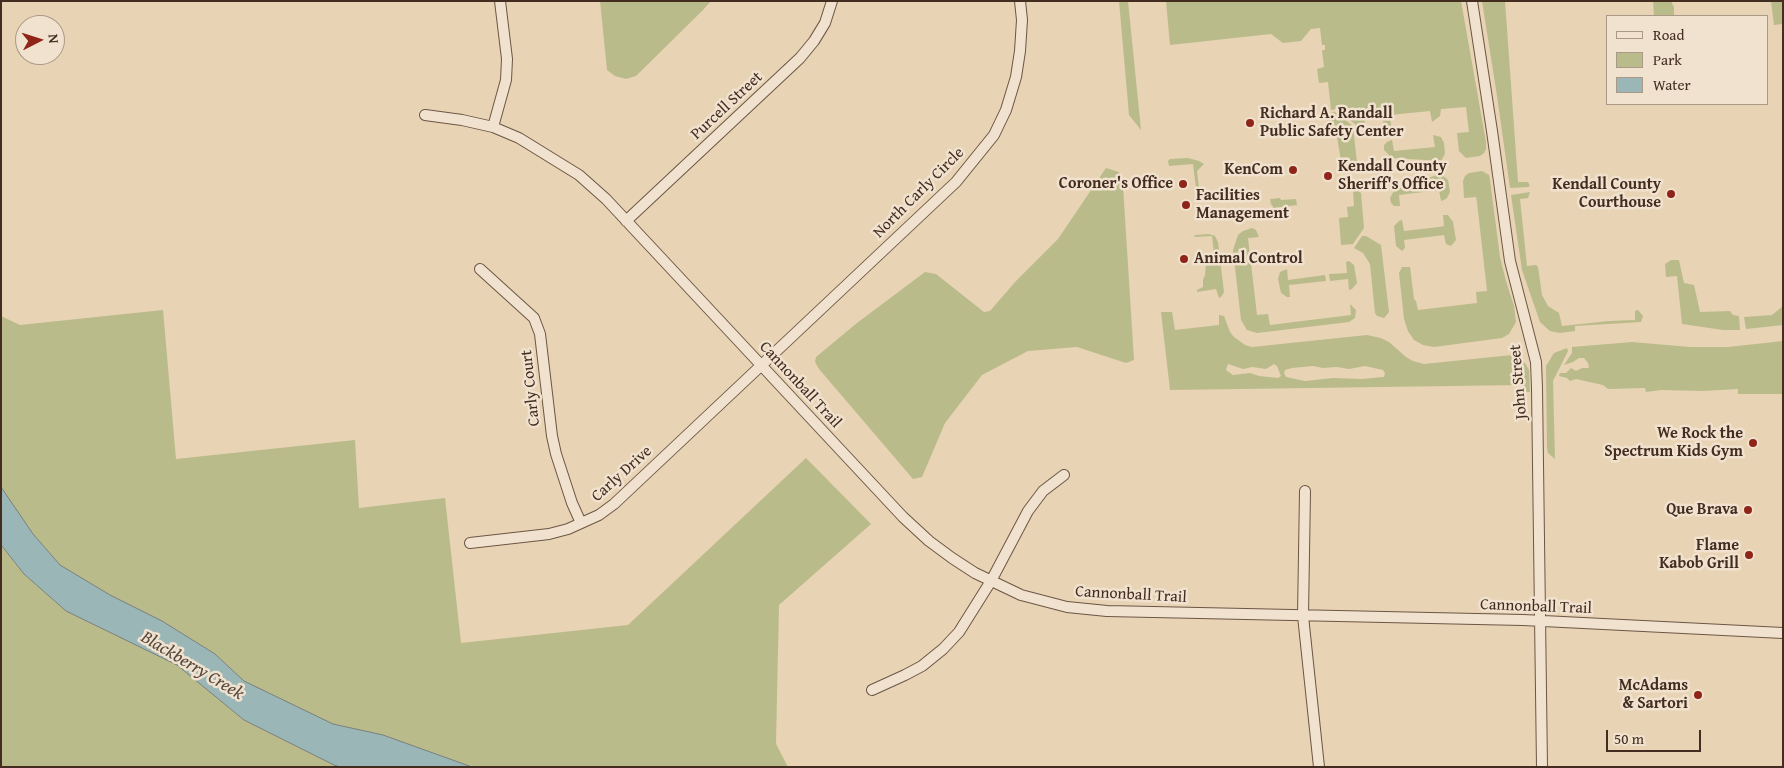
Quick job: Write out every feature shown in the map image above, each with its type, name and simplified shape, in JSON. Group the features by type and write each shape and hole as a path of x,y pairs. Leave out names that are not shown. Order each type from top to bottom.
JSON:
{"street":[{"path":"493,128 506,80 507,59 500,1"},
{"name":"Purcell Street","path":"626,221 800,58 814,41 825,23 832,1"},
{"name":"North Carly Circle","path":"761,365 956,182 994,135 1006,110 1016,77 1022,20 1020,1"},
{"name":"John Street","path":"1472,1 1510,260 1536,362 1538,388 1542,767"},
{"name":"Cannonball Trail","path":"424,115 462,120 493,128 519,138 579,175 606,199 903,517 943,552 991,581 1030,598 1079,609 1107,612 1541,621 1783,633"},
{"name":"Carly Court","path":"480,269 534,318 540,334 552,436 556,454 581,524"},
{"name":"Carly Drive","path":"470,543 550,534 581,524 598,515 614,504 761,365"},
{"path":"872,690 905,676 930,660 944,649 963,628 991,581 1028,511 1043,492 1064,475"},
{"path":"1305,491 1303,616 1319,767"}],"green space":[{"path":"600,1 711,1 636,76 626,79 615,76 607,70"},
{"path":"1119,1 1128,1 1141,130 1129,115"},
{"path":"1166,1 1461,1 1486,149 1480,156 1466,158 1459,151 1457,133 1469,132 1466,107 1441,109 1440,116 1432,122 1430,111 1390,115 1391,126 1384,124 1381,116 1366,117 1364,124 1356,128 1355,124 1336,109 1331,110 1328,82 1319,83 1317,69 1324,67 1322,50 1325,50 1325,45 1322,45 1320,28 1311,29 1301,41 1283,43 1271,34 1170,45"},
{"path":"1482,1 1505,1 1518,182 1528,182 1530,186 1528,187 1510,188"},
{"path":"1653,1 1671,1 1674,7 1674,15 1654,15"},
{"path":"1771,1 1783,1 1783,24 1774,25"},
{"path":"1335,112 1353,126 1357,163 1351,172 1343,173 1337,137 1329,137 1326,114"},
{"path":"1433,135 1441,137 1444,143 1445,154 1441,161 1392,158 1384,150 1384,145 1392,140 1394,151 1435,147"},
{"path":"1188,158 1204,164 1197,171 1199,188 1196,188 1193,164 1169,166 1168,161 1170,159"},
{"path":"1106,168 1119,172 1123,186 1134,360 1126,363 1077,347 1028,351 982,375 945,423 922,477 913,479 819,369 815,362 816,357 857,323 925,272 936,274 984,312 990,311 1016,281 1058,239"},
{"path":"1482,171 1489,175 1500,257 1514,306 1516,322 1509,334 1502,338 1434,347 1423,345 1414,340 1408,331 1404,319 1399,273 1402,267 1410,267 1414,299 1418,310 1477,303 1476,292 1487,291 1476,197 1464,198 1463,181 1469,173"},
{"path":"1442,175 1448,180 1450,192 1444,200 1441,201 1439,190 1399,195 1400,206 1394,206 1391,203 1390,198 1395,189"},
{"path":"1355,189 1361,193 1364,228 1353,244 1341,245 1339,218 1348,217 1347,207 1354,206 1353,190"},
{"path":"1530,192 1528,198 1520,199 1527,266 1536,265 1538,267 1542,295 1548,306 1559,313 1562,326 1635,320 1635,311 1638,310 1643,316 1641,322 1575,326 1575,331 1560,333 1550,331 1540,322 1522,270 1511,195"},
{"path":"1280,198 1281,200 1296,199 1297,205 1274,208 1270,199"},
{"path":"1443,215 1448,215 1453,222 1456,240 1451,246 1446,244 1444,235 1404,240 1405,248 1402,251 1396,246 1394,226 1399,221 1402,220 1404,231 1439,227 1444,226"},
{"path":"1252,228 1256,230 1259,237 1248,238 1257,315 1268,314 1270,325 1351,315 1350,304 1356,310 1355,318 1349,322 1257,333 1247,330 1241,320 1233,250 1238,235"},
{"path":"1209,234 1215,236 1218,242 1224,292 1219,298 1216,289 1197,292 1197,290 1203,287 1206,263 1215,262 1212,236 1194,237 1195,235"},
{"path":"1362,236 1366,236 1381,245 1389,312 1384,318 1377,316 1375,313 1370,264 1363,253 1354,248"},
{"path":"1671,260 1679,260 1684,283 1694,285 1700,312 1730,311 1733,315 1739,316 1740,330 1723,330 1682,324 1677,276 1666,277 1665,264"},
{"path":"1349,261 1354,265 1357,283 1349,290 1348,279 1330,281 1329,274 1347,273 1346,262"},
{"path":"1287,269 1288,280 1325,275 1326,281 1289,285 1290,297 1287,297 1281,293 1278,279 1280,272"},
{"path":"1783,306 1783,325 1746,329 1744,317 1772,315"},
{"path":"163,310 176,459 355,440 359,508 445,498 461,643 628,625 806,458 871,524 779,605 776,744 788,767 472,767 383,735 333,724 294,706 244,681 215,654 162,621 110,595 60,565 33,534 1,487 1,316 20,325"},
{"path":"1161,312 1172,312 1175,330 1219,325 1219,315 1224,316 1234,337 1245,345 1252,347 1367,335 1389,342 1406,357 1424,364 1512,355 1525,363 1529,370 1530,392 1523,392 1522,385 1170,390","holes":["1228,364 1243,369 1252,367 1266,369 1274,364 1277,366 1281,376 1278,378 1250,373 1233,375 1226,370","1313,366 1349,369 1365,366 1383,370 1385,373 1384,377 1362,379 1333,378 1305,381 1286,377 1284,373 1285,370 1292,368"]},
{"path":"1783,341 1783,394 1738,394 1738,389 1703,391 1661,390 1646,392 1645,388 1608,389 1603,385 1576,379 1570,381 1559,376 1560,373 1566,373 1571,368 1576,371 1582,368 1589,368 1584,358 1579,358 1564,365 1572,353 1572,347 1632,342 1690,347 1728,347"},
{"path":"1567,348 1568,351 1553,381 1555,459 1548,453 1547,448 1546,366 1554,353"},
{"path":"1,546 24,574 66,611 177,665 244,720 340,767 1,767"}],"water":[{"name":"Blackberry Creek","path":"1,487 33,534 60,565 110,595 162,621 215,654 244,681 333,724 383,735 472,767 340,767 244,720 177,665 66,611 24,574 1,545"}],"place":[{"name":"Richard A. Randall Public Safety Center","path":"1250,123"},
{"name":"KenCom","path":"1293,170"},
{"name":"Kendall County Sheriff's Office","path":"1328,176"},
{"name":"Coroner's Office","path":"1183,184"},
{"name":"Kendall County Courthouse","path":"1671,194"},
{"name":"Facilities Management","path":"1186,205"},
{"name":"Animal Control","path":"1184,259"},
{"name":"We Rock the Spectrum Kids Gym","path":"1753,443"},
{"name":"Que Brava","path":"1748,510"},
{"name":"Flame Kabob Grill","path":"1749,555"},
{"name":"McAdams & Sartori","path":"1698,695"}]}
